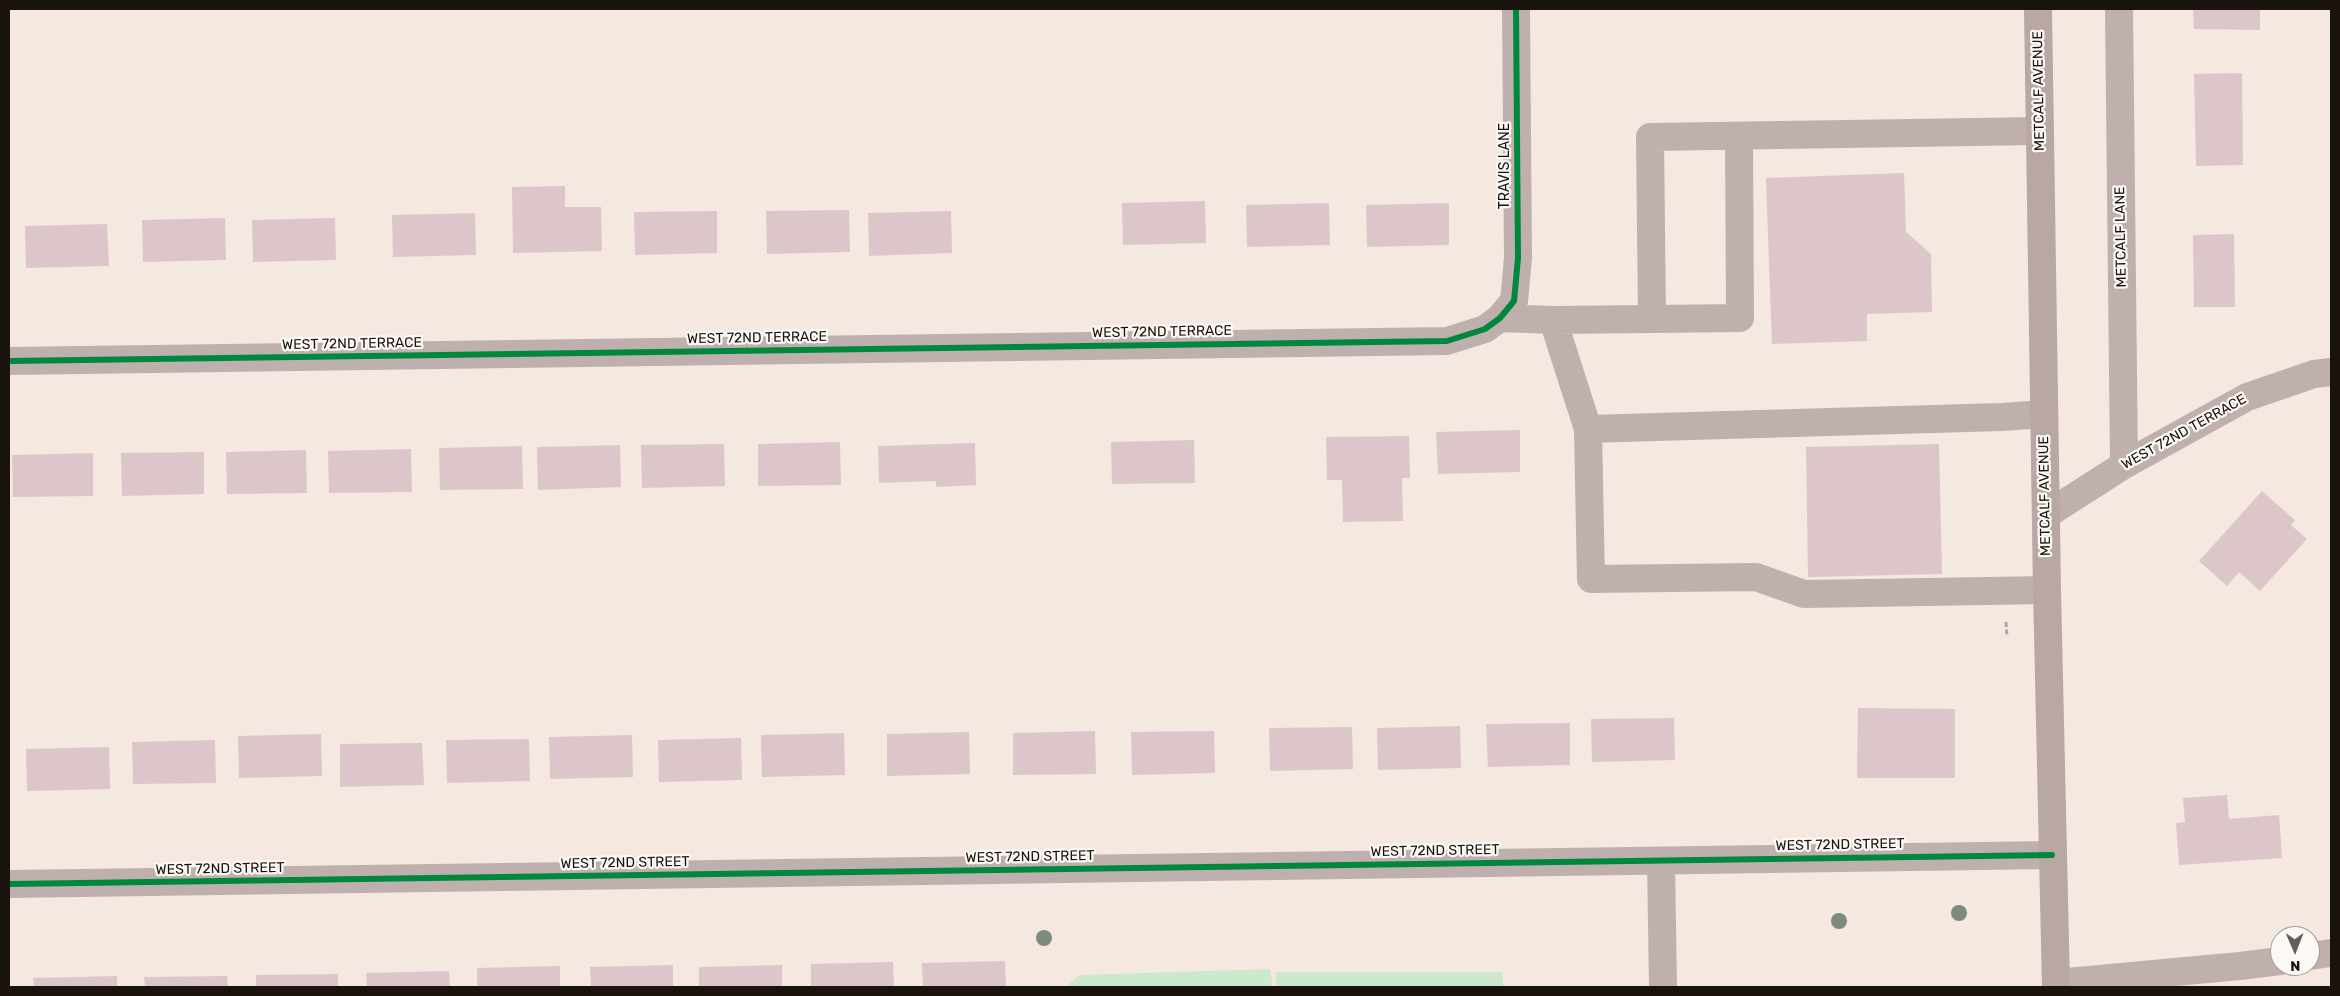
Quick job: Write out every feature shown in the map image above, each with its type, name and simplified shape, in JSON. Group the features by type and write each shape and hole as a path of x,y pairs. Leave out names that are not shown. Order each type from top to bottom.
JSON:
{"main road":[{"name":"METCALF AVENUE","path":"2038,9 2047,590 2056,986"}],"street":[{"name":"TRAVIS LANE","path":"1500,318 1514,301 1517,275 1516,9"},
{"name":"METCALF LANE","path":"2119,9 2124,465"},
{"path":"1652,318 1650,137 2040,131"},
{"path":"1500,318 1553,320 1740,318 1739,136"},
{"name":"WEST 72ND TERRACE","path":"9,361 1447,340 1485,329 1500,318"},
{"path":"1553,320 1588,428 1591,580 1756,577 1804,594 2047,590"},
{"name":"WEST 72ND TERRACE","path":"2046,515 2124,465 2247,397 2314,374 2331,372"},
{"path":"1588,428 2002,417 2044,414"},
{"name":"WEST 72ND STREET","path":"9,884 2052,855"},
{"path":"1661,861 1662,987"},
{"path":"2056,986 2270,962"}],"green space":[{"path":"1270,969 1273,987 1065,987 1080,975"},
{"path":"1276,972 1503,972 1503,987 1276,987"}],"building":[{"path":"2193,9 2260,9 2260,30 2194,29"},
{"path":"2242,73 2243,165 2196,166 2194,74"},
{"path":"1904,173 1906,232 1931,254 1932,312 1867,314 1867,341 1772,344 1766,178"},
{"path":"565,186 565,207 601,207 602,251 513,253 512,187"},
{"path":"1205,201 1206,243 1123,245 1122,203"},
{"path":"1329,203 1330,245 1247,247 1246,205"},
{"path":"1449,203 1449,245 1367,247 1366,205"},
{"path":"849,210 850,252 767,254 766,211"},
{"path":"717,211 717,253 635,255 634,212"},
{"path":"951,211 952,253 869,256 868,213"},
{"path":"475,213 476,255 393,257 392,215"},
{"path":"225,218 226,260 143,262 142,220"},
{"path":"335,218 336,260 253,262 252,220"},
{"path":"107,224 109,266 26,268 25,226"},
{"path":"2234,234 2235,307 2194,307 2193,235"},
{"path":"1520,430 1520,472 1438,474 1436,432"},
{"path":"1409,436 1410,478 1402,478 1403,521 1343,522 1342,480 1327,480 1326,437"},
{"path":"1194,440 1195,483 1112,484 1111,442"},
{"path":"840,442 841,485 758,486 758,444"},
{"path":"975,443 976,485 936,487 936,481 879,483 878,446"},
{"path":"724,444 725,486 642,488 641,445"},
{"path":"1939,444 1942,574 1808,577 1806,447"},
{"path":"620,445 621,487 538,490 537,447"},
{"path":"522,446 523,489 440,490 439,448"},
{"path":"411,449 412,492 329,493 328,451"},
{"path":"306,450 307,493 227,494 226,452"},
{"path":"204,452 204,494 122,496 121,453"},
{"path":"93,453 93,496 13,497 12,455"},
{"path":"2262,491 2295,520 2291,525 2307,539 2260,591 2239,572 2227,586 2199,561"},
{"path":"1858,708 1955,709 1955,778 1857,778"},
{"path":"1674,718 1675,760 1592,762 1591,719"},
{"path":"1570,723 1570,765 1488,767 1486,724"},
{"path":"1460,726 1461,768 1378,770 1377,728"},
{"path":"1352,727 1353,769 1270,771 1269,728"},
{"path":"1095,731 1096,774 1013,775 1013,733"},
{"path":"1214,731 1215,773 1132,775 1131,732"},
{"path":"969,732 970,774 887,776 887,734"},
{"path":"844,733 845,775 762,777 761,735"},
{"path":"321,734 322,776 239,778 238,736"},
{"path":"632,735 633,777 550,779 549,737"},
{"path":"741,738 742,780 659,782 658,740"},
{"path":"529,739 530,781 447,783 446,740"},
{"path":"215,740 216,783 133,784 132,742"},
{"path":"422,743 424,785 340,787 340,744"},
{"path":"109,747 110,789 27,791 26,749"},
{"path":"2227,795 2229,819 2279,815 2282,858 2179,865 2176,823 2185,822 2183,798"},
{"path":"1005,961 1006,987 923,987 922,963"},
{"path":"893,962 894,987 811,987 811,964"},
{"path":"673,965 673,987 591,987 590,967"},
{"path":"782,965 782,987 699,987 699,967"},
{"path":"560,966 560,987 477,987 477,968"},
{"path":"449,971 450,987 367,987 366,973"},
{"path":"338,974 338,987 256,987 256,975"},
{"path":"117,976 117,987 34,987 33,978"},
{"path":"227,976 228,987 145,987 144,977"}],"cycle path":[{"path":"9,361 1447,341 1485,329 1500,318 1514,301 1518,258 1516,9"},
{"path":"9,884 2052,855"}]}
